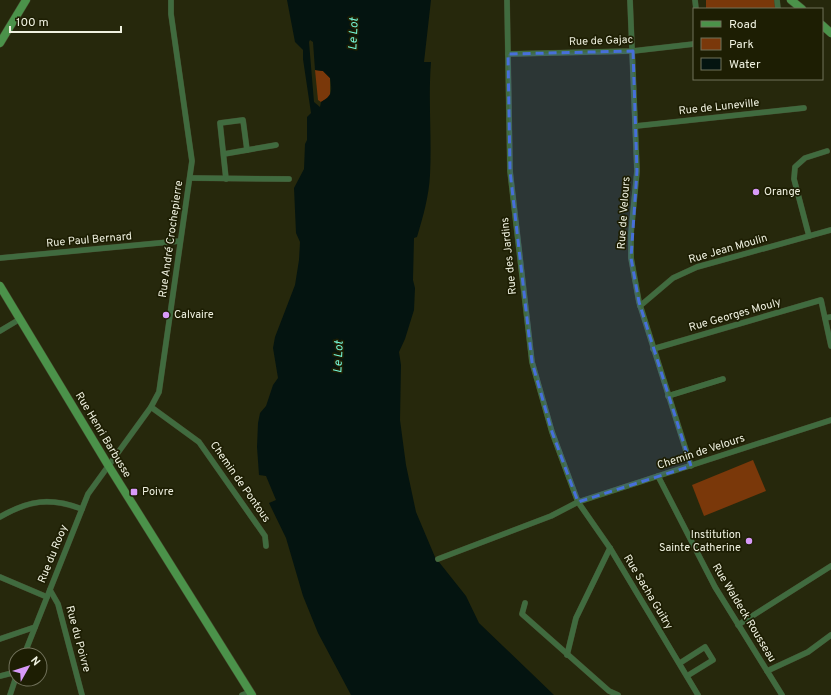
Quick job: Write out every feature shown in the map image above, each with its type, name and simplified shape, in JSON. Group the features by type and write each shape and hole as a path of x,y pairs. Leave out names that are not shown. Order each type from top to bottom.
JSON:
{"main road":[{"path":"0,43 26,0"},
{"path":"791,0 801,8"},
{"name":"Rue Henri Barbusse","path":"0,286 108,465 251,694"}],"street":[{"name":"Rue André Crochepierre","path":"108,465 151,407 159,392 190,178 192,161 171,14 171,0"},
{"name":"Rue des Jardins","path":"507,0 510,171 532,362 552,432 578,502"},
{"name":"Rue de Velours","path":"630,0 637,171 631,233 631,258 640,306 690,466"},
{"name":"Rue de Gajac","path":"508,54 632,51 693,44"},
{"name":"Rue de Luneville","path":"636,126 804,108"},
{"path":"226,179 220,123 243,120 247,150"},
{"path":"224,154 276,145"},
{"path":"809,236 794,179 794,167 805,158 827,151"},
{"path":"190,178 289,179"},
{"name":"Rue Jean Moulin","path":"640,306 673,278 697,267 831,230"},
{"name":"Rue Paul Bernard","path":"0,258 180,241"},
{"name":"Rue Georges Mouly","path":"653,349 821,300 828,318"},
{"path":"828,318 831,346"},
{"path":"0,331 20,319"},
{"path":"668,396 723,379"},
{"name":"Chemin de Pontous","path":"151,407 199,442 265,536 266,546"},
{"name":"Chemin de Velours","path":"438,559 551,516 578,502 831,420"},
{"name":"Rue du Rooy","path":"27,647 88,494 108,465"},
{"name":"Rue Waldeck Rousseau","path":"658,476 715,587 782,695"},
{"path":"0,517 17,507 40,501 66,503 82,509"},
{"name":"Rue Sacha Guitry","path":"578,502 610,548 698,695"},
{"path":"567,655 576,618 610,548"},
{"path":"738,625 831,566"},
{"path":"0,577 47,597"},
{"name":"Rue du Poivre","path":"50,590 58,604 82,695"},
{"path":"525,603 522,614 609,691 618,695"},
{"path":"0,638 35,627"},
{"path":"767,671 808,652 831,635"},
{"path":"680,663 705,647 712,660 687,676"},
{"path":"242,695 251,694"}],"highlighted area":[{"path":"633,51 637,171 631,258 639,302 691,466 578,502 552,432 532,362 510,171 508,54"}],"green space":[{"path":"706,0 775,0 775,8 706,8"},
{"path":"315,70 323,71 330,78 330,97 321,102 318,100"},
{"path":"753,460 766,491 704,516 692,485"}],"water":[{"name":"Le Lot","path":"287,0 431,0 424,62 431,62 429,183 427,199 417,237 414,238 414,310 405,339 399,352 401,365 400,420 406,465 416,512 435,557 466,596 479,623 554,695 351,695 318,633 303,596 286,538 269,503 276,500 266,476 259,475 257,447 260,413 266,406 273,385 278,378 273,348 275,337 295,285 299,260 300,242 296,233 294,188 304,169 305,144 307,140 307,117 311,113 303,50 295,42","holes":["310,40 313,42 315,70 323,71 330,78 331,86 330,95 321,102 320,107 314,102 309,42"]}],"place":[{"name":"Orange","path":"756,192"},
{"name":"Calvaire","path":"166,315"},
{"name":"Poivre","path":"134,492"},
{"name":"Institution Sainte Catherine","path":"749,541"}]}
